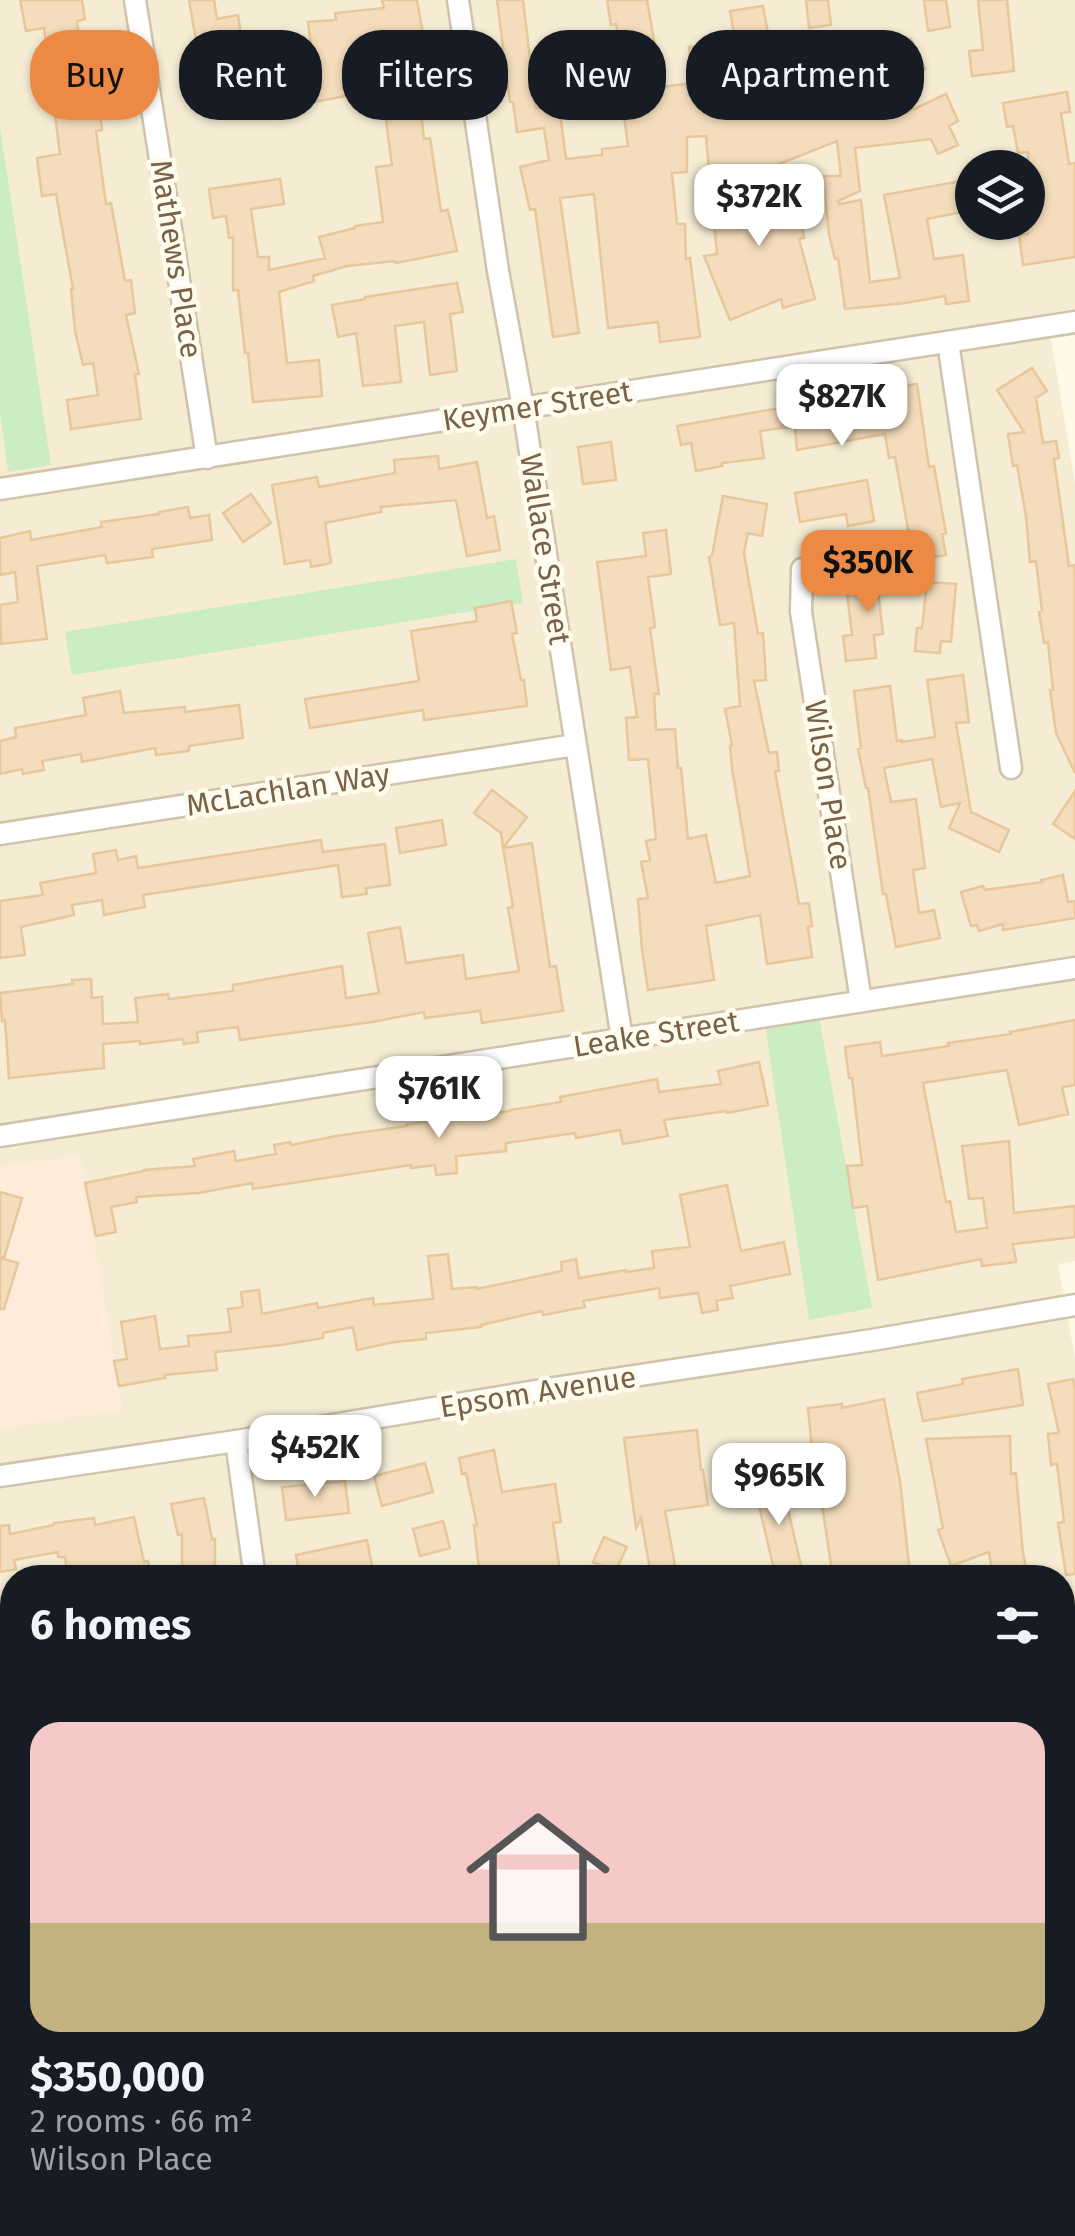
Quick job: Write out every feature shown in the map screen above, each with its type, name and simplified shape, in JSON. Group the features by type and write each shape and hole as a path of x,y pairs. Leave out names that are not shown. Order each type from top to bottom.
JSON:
{"street":[{"name":"Mathews Place","path":"135,0 207,458"},
{"name":"Wallace Street","path":"458,0 622,1039"},
{"name":"Keymer Street","path":"0,489 1075,322"},
{"path":"948,342 1012,768"},
{"name":"Wilson Place","path":"802,569 801,612 862,1001"},
{"name":"McLachlan Way","path":"0,834 575,746"},
{"name":"Leake Street","path":"0,1136 1075,968"},
{"name":"Epsom Avenue","path":"0,1476 882,1338 1075,1304"},
{"path":"236,1440 253,1565"}],"shaded area":[{"path":"0,0 1075,0 1075,322 1049,327 1075,483 1075,1261 1058,1264 1075,1359 1075,1565 0,1565 0,413 8,471 51,465 0,125"},
{"path":"80,1154 123,1410 0,1429 0,1167"}],"green space":[{"path":"0,126 51,465 8,472 0,413"},
{"path":"516,559 523,603 72,675 65,632"},
{"path":"819,1017 872,1308 809,1320 765,1025"}],"building":[{"path":"20,0 82,0 85,19 77,21 78,30 26,31"},
{"path":"189,0 214,0 217,19 238,15 240,30 194,30"},
{"path":"382,0 417,0 422,30 342,30 342,97 322,101 322,30 309,30 308,22 336,20 335,13 384,8"},
{"path":"497,0 523,0 528,42 528,120 561,120 566,159 602,155 602,149 628,146 625,120 666,120 666,86 686,84 686,120 924,120 924,104 946,94 958,121 949,126 958,145 938,154 931,139 855,148 860,191 838,201 839,204 861,200 870,282 900,278 884,195 955,182 955,213 927,219 934,259 963,255 969,301 946,304 945,296 845,309 838,258 835,259 829,234 823,176 841,176 837,141 711,191 706,136 687,137 687,172 672,173 677,224 685,224 686,259 690,258 700,337 660,342 658,322 608,328 594,194 560,198 579,333 553,337 535,209 530,210 520,167 549,160 544,128 517,132 508,86 508,30 501,30"},
{"path":"607,0 647,0 652,30 617,30 616,24 611,25"},
{"path":"806,0 828,0 831,25 809,28"},
{"path":"924,0 946,0 950,27 928,31"},
{"path":"978,0 1007,0 1014,71 972,76 969,51 983,50"},
{"path":"763,6 767,30 733,30 730,11"},
{"path":"1067,92 1070,112 1061,113 1069,164 1075,163 1075,257 1023,265 1020,240 1045,240 1045,150 1017,150 1013,126 1007,127 1003,103"},
{"path":"56,120 101,120 102,130 96,131 106,204 111,203 125,281 131,280 135,313 126,315 139,374 135,374 141,419 71,429 67,400 98,395 93,363 83,365 75,331 73,289 56,194 42,196 37,158 60,154"},
{"path":"386,120 422,120 424,139 430,138 441,211 448,210 457,251 396,263 347,266 279,292 287,363 319,360 322,396 253,402 238,290 233,290 233,237 229,238 226,216 213,218 209,189 280,179 284,204 251,209 258,257 269,257 269,270 325,258 319,237 383,222 376,167 392,165"},
{"path":"794,182 804,238 799,239 815,299 783,308 781,299 730,320 704,256 717,254 711,191"},
{"path":"457,283 463,312 450,314 457,371 430,375 424,322 395,326 401,382 363,386 356,333 338,337 332,305"},
{"path":"1032,368 1047,391 1036,398 1043,443 1056,441 1059,458 1054,459 1069,566 1074,565 1075,773 1056,733 1036,561 1030,562 1026,516 1008,434 1024,432 997,390"},
{"path":"917,384 929,467 934,466 946,533 942,534 946,555 909,562 904,536 909,535 895,457 889,458 885,434 797,450 795,427 783,428 782,422 781,428 760,431 764,458 696,471 691,443 681,445 677,426 879,396 878,390"},
{"path":"611,442 616,480 583,484 578,447"},
{"path":"438,456 439,469 477,462 487,518 494,516 500,550 467,556 456,500 381,507 381,512 325,523 331,563 311,567 310,560 285,564 272,485 317,477 319,487 395,473 394,460"},
{"path":"867,480 874,521 848,526 846,514 800,522 795,493"},
{"path":"251,494 271,523 243,542 223,513"},
{"path":"723,496 767,504 762,536 748,533 744,553 758,634 763,633 766,680 754,681 769,753 777,752 779,771 775,771 799,904 809,903 812,957 767,964 760,915 706,926 714,980 648,990 638,899 648,898 641,862 650,860 646,841 656,839 648,759 629,760 626,718 637,717 630,667 611,670 597,562 646,556 643,533 666,530 671,574 648,577 659,694 654,694 656,730 675,729 688,839 706,835 716,883 750,876 725,709 740,706 734,623 720,625 709,557"},
{"path":"188,507 190,518 209,515 212,540 152,549 153,557 107,563 105,555 37,566 47,639 1,644 0,605 18,602 15,572 0,575 0,538 30,531 31,540 102,527 101,522"},
{"path":"854,576 914,581 914,588 878,592 883,634 874,635 876,658 846,661 843,636 852,635 847,593 856,591"},
{"path":"927,582 956,584 951,642 941,641 940,653 915,651"},
{"path":"511,601 517,633 512,634 527,706 424,720 423,710 310,728 305,699 419,681 411,631 477,621 475,608"},
{"path":"963,675 969,722 956,723 971,812 1009,830 999,852 949,828 960,803 941,807 932,759 884,768 891,802 916,799 925,868 913,870 919,913 934,910 940,938 896,947 858,749 861,748 854,691 890,686 897,741 902,742 935,737 927,680"},
{"path":"120,691 124,713 185,707 185,712 239,705 243,738 156,755 155,748 82,762 81,754 42,761 44,770 0,774 0,741 16,737 15,728 86,715 83,698"},
{"path":"492,790 527,817 503,848 501,833 474,813"},
{"path":"1075,791 1075,839 1053,824"},
{"path":"442,820 446,845 400,853 396,828"},
{"path":"321,840 323,852 385,844 390,885 366,888 367,894 342,897 338,865 143,895 145,907 104,915 102,900 72,905 74,915 21,927 25,955 0,958 0,901 43,895 40,883 96,873 93,854 116,850 118,860 136,856 138,868"},
{"path":"532,843 550,967 556,966 563,1011 482,1023 480,1011 425,1018 424,1012 240,1040 238,1027 197,1032 198,1042 184,1044 183,1039 103,1044 104,1068 9,1078 0,993 91,979 92,998 102,997 103,1024 138,1022 135,998 168,994 169,999 233,991 233,985 342,966 346,998 379,993 368,933 400,927 406,963 463,955 466,979 519,971 503,848"},
{"path":"1063,875 1068,902 1075,901 1075,918 1003,930 1003,924 979,931 977,925 971,926 961,892 983,886 985,890 1042,882"},
{"path":"1075,1020 1075,1085 1062,1087 1068,1114 1019,1125 1007,1070 923,1083 946,1202 950,1201 956,1232 987,1228 983,1198 969,1199 962,1146 1009,1141 1014,1213 1075,1206 1075,1237 1013,1244 1016,1262 982,1266 981,1259 878,1280 867,1206 853,1208 847,1166 862,1165 845,1047 880,1042 882,1056"},
{"path":"759,1062 768,1105 664,1120 668,1136 623,1144 620,1130 576,1138 575,1133 506,1143 506,1151 456,1156 457,1173 436,1175 435,1165 411,1165 253,1189 252,1183 199,1193 136,1197 137,1202 111,1207 116,1232 96,1236 85,1183 144,1170 195,1166 193,1159 234,1151 236,1161 276,1154 274,1145 510,1111 561,1102 560,1097 657,1079 659,1092 721,1084 718,1071"},
{"path":"727,1185 741,1251 784,1242 790,1274 730,1286 733,1298 716,1301 718,1310 702,1313 698,1293 660,1298 659,1288 583,1301 585,1307 543,1315 542,1311 481,1327 426,1333 426,1339 357,1350 353,1327 323,1333 323,1338 215,1352 217,1370 165,1375 119,1386 114,1361 127,1359 121,1322 155,1316 160,1349 189,1346 188,1336 231,1332 228,1309 243,1307 241,1292 259,1290 262,1314 317,1303 318,1308 373,1298 374,1305 433,1299 428,1256 448,1254 452,1289 477,1289 562,1271 561,1262 576,1259 579,1278 654,1268 652,1251 690,1247 680,1195"},
{"path":"0,1192 22,1198 4,1258 0,1257"},
{"path":"0,1258 18,1263 4,1309 0,1309"},
{"path":"1018,1369 1023,1405 923,1421 917,1393 963,1384 962,1379"},
{"path":"1073,1379 1075,1389 1075,1565 1064,1565 1058,1523 1064,1522 1057,1464 1051,1465 1048,1434 1059,1433 1048,1384"},
{"path":"884,1399 900,1481 909,1565 831,1565 815,1478 808,1408 842,1404 842,1408"},
{"path":"697,1430 708,1505 665,1511 675,1565 649,1565 641,1518 636,1528 624,1438"},
{"path":"1010,1436 1011,1474 1016,1473 1025,1565 991,1565 989,1552 951,1565 938,1530 943,1528 926,1439"},
{"path":"494,1450 502,1492 555,1484 561,1522 553,1523 559,1565 479,1565 477,1525 459,1458"},
{"path":"425,1463 433,1492 382,1506 374,1476"},
{"path":"783,1475 801,1565 773,1565 759,1506 757,1477"},
{"path":"345,1481 349,1513 286,1520 282,1487"},
{"path":"204,1498 215,1539 215,1565 182,1565 182,1534 178,1535 171,1504"},
{"path":"134,1517 144,1562 149,1565 66,1565 65,1557 58,1557 58,1552 14,1560 15,1565 0,1565 0,1526 9,1525 10,1534 94,1518 95,1525"},
{"path":"443,1521 450,1548 420,1556 413,1529"},
{"path":"604,1537 627,1547 618,1565 593,1562"},
{"path":"367,1540 372,1565 298,1565 296,1555"}]}
